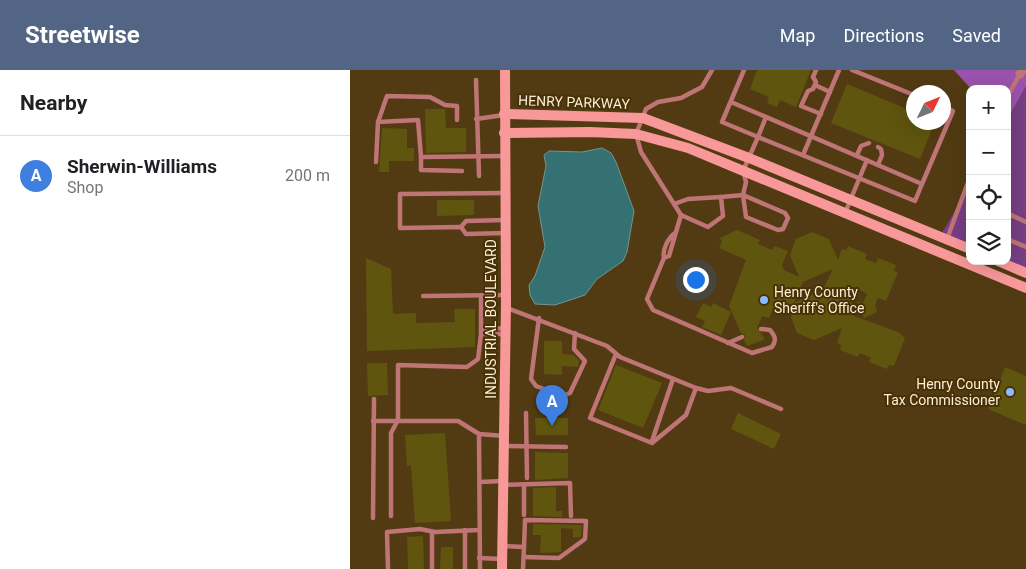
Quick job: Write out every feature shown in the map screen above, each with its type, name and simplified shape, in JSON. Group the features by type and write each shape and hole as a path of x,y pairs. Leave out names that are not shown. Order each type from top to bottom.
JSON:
{"street":[{"name":"INDUSTRIAL BOULEVARD","path":"502,564 506,331 505,70"},
{"name":"HENRY PARKWAY","path":"504,115 642,118 749,158 966,247"},
{"path":"504,133 590,132 636,134 688,148 1026,287"},
{"path":"1007,265 1026,273"}],"lane":[{"path":"642,118 646,109 658,102 680,98 702,87 712,70"},
{"path":"744,70 722,122 915,201 945,130"},
{"path":"816,70 813,77 816,82 815,86 808,91 801,106 821,114"},
{"path":"803,155 839,70"},
{"path":"852,70 906,92"},
{"path":"1011,90 1021,72"},
{"path":"476,80 479,176"},
{"path":"815,86 830,92"},
{"path":"376,162 378,122 387,96 430,97 446,105 457,106 457,120"},
{"path":"731,102 922,184"},
{"path":"476,119 504,115"},
{"path":"674,204 688,199 743,195 785,213 788,218 783,229 778,230 746,217 743,195 746,182 743,172 766,117"},
{"name":"HENRY PARKWAY","path":"636,134 642,118"},
{"path":"378,122 418,120 421,157 420,170 462,171"},
{"path":"636,134 641,152 681,214 708,227 723,216 721,197"},
{"path":"857,155 861,146 869,143"},
{"path":"878,147 881,149 882,155 878,165"},
{"path":"421,157 504,156"},
{"path":"845,214 867,160"},
{"path":"947,240 966,188"},
{"path":"505,193 400,194 400,228 461,227 466,221 505,220"},
{"path":"681,214 675,234 670,236 663,254 664,258 646,300 648,305 653,310 752,353 772,347 776,342 775,336 770,330 761,329"},
{"path":"1011,215 1026,222"},
{"path":"482,220 483,233"},
{"path":"461,227 466,234 505,233"},
{"path":"1011,241 1026,247"},
{"path":"391,516 391,433 398,420 398,365 467,367 478,359 481,332 481,295"},
{"path":"423,296 506,295"},
{"path":"506,307 539,318 607,346 616,354 696,388 708,391 731,388 781,409"},
{"path":"539,318 531,379 536,386 563,396 570,393 585,361 574,349 575,333"},
{"path":"481,332 506,331"},
{"path":"728,343 742,337"},
{"path":"616,354 590,418 652,443"},
{"path":"652,443 673,379"},
{"path":"652,443 686,415 696,388"},
{"path":"373,518 374,399"},
{"path":"526,413 527,478"},
{"path":"373,421 458,421 479,434 504,441 526,446 566,447"},
{"path":"479,434 480,569"},
{"path":"480,482 524,484 570,483 571,516"},
{"path":"524,484 524,515"},
{"path":"524,557 559,558 585,539 586,521 525,520 524,547 524,557 524,569"},
{"path":"388,569 387,532 420,529 432,532 479,530"},
{"path":"465,530 465,569"},
{"path":"432,532 432,569"},
{"path":"502,546 524,547"},
{"path":"480,558 502,564"}],"shaded area":[{"path":"954,70 1026,70 1026,86 1011,113 1011,85 967,85"},
{"path":"1026,86 1026,275 1011,264 1011,113"},
{"path":"966,192 966,249 939,238"}],"water":[{"path":"602,148 611,153 616,162 634,211 627,252 623,261 597,279 585,295 555,305 535,304 530,295 529,285 535,276 545,247 538,206 546,166 544,155 549,151 582,152"}],"building":[{"path":"757,70 811,70 796,107 780,100 777,107 767,103 769,97 750,89"},
{"path":"847,84 906,109 906,130 932,130 920,159 831,123"},
{"path":"425,109 445,109 446,128 466,128 466,152 426,153"},
{"path":"382,128 407,129 407,148 414,148 414,161 389,161 389,172 379,172"},
{"path":"437,200 474,200 474,215 437,216"},
{"name":"Henry County Sheriff's Office","path":"737,230 760,240 758,244 772,250 774,246 788,251 782,265 784,270 799,277 790,255 796,239 812,232 829,239 838,260 842,249 846,250 848,246 867,254 865,259 876,263 878,258 896,265 894,271 898,272 886,301 878,298 875,305 877,312 864,318 857,301 863,303 867,294 857,288 848,286 844,296 853,299 848,314 898,332 905,338 894,366 889,365 887,369 869,362 871,358 860,353 858,357 840,350 841,345 837,343 842,328 814,340 797,333 791,317 793,312 776,304 769,318 762,316 757,328 765,339 747,346 744,340 745,335 741,333 729,306 746,260 719,248 722,242 720,238","holes":["833,269 823,290 794,303 803,282"]},
{"path":"366,258 391,269 393,314 416,313 416,323 455,322 454,309 475,309 475,347 367,351"},
{"path":"703,303 711,307 713,303 731,312 721,335 702,327 705,321 696,317"},
{"path":"544,341 562,341 562,354 574,355 579,361 578,367 562,366 562,375 544,374"},
{"path":"367,363 387,363 388,395 368,396"},
{"path":"616,365 662,383 643,428 598,410"},
{"name":"Henry County Tax Commissioner","path":"1005,367 1026,376 1026,425 988,409"},
{"path":"738,413 781,434 774,449 731,429"},
{"path":"535,418 568,418 568,435 536,435"},
{"path":"445,433 451,521 415,523 411,466 407,466 405,435"},
{"path":"535,452 568,453 568,478 535,480"},
{"path":"556,487 556,511 562,511 562,517 533,516 533,488"},
{"path":"533,524 582,525 581,537 573,538 573,529 561,528 561,552 540,553 541,535 533,535"},
{"path":"423,536 424,569 408,569 407,537"},
{"path":"441,547 453,547 453,569 440,569"}],"place":[{"name":"Henry County Sheriff's Office","path":"764,300"},
{"name":"Henry County Tax Commissioner","path":"1010,392"},
{"name":"Sherwin-Williams","path":"552,426"}]}
